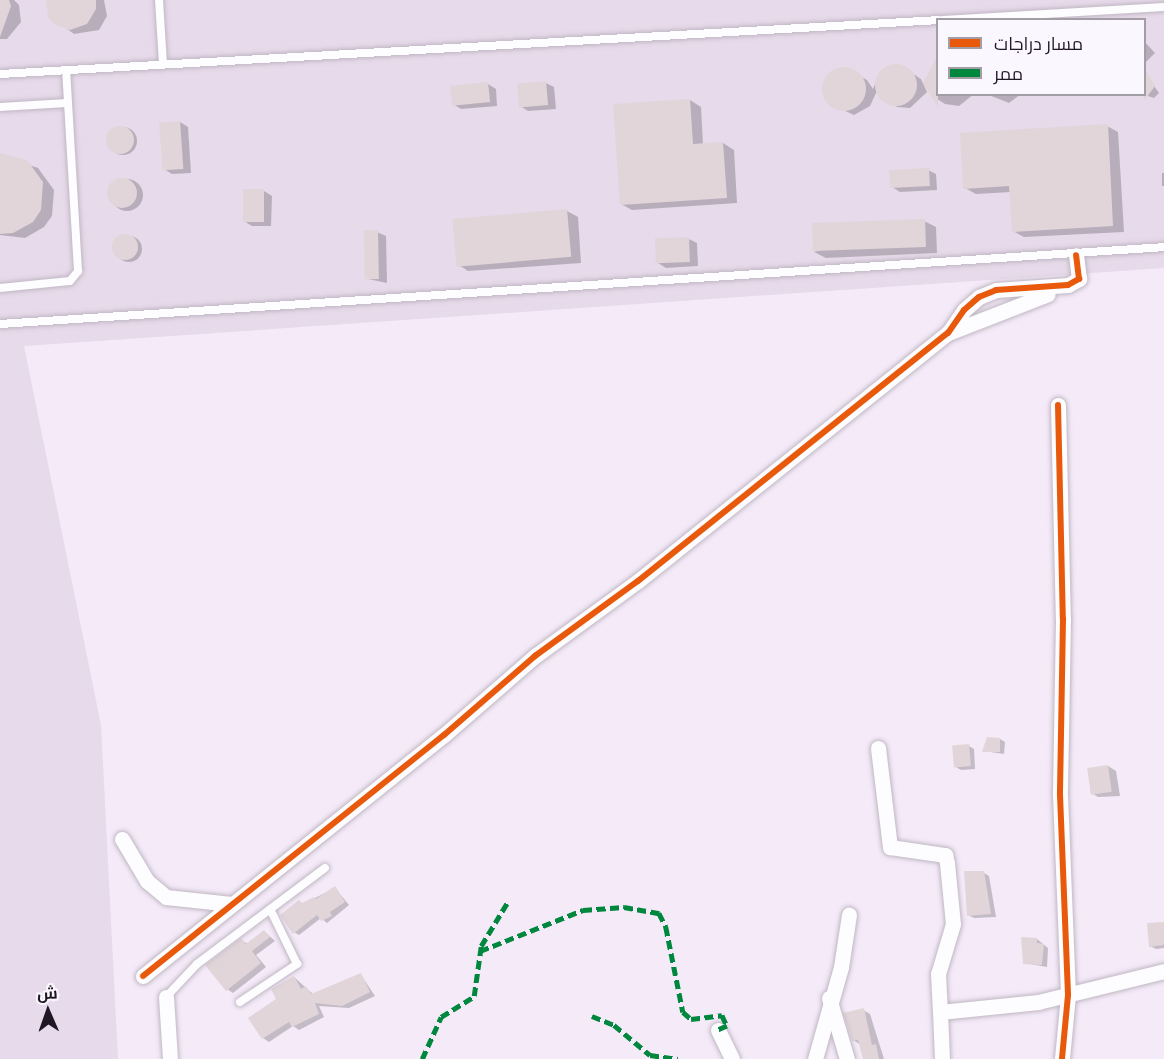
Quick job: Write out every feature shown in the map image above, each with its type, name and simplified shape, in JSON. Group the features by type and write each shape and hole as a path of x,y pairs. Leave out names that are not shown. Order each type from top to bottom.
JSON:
{"street":[{"path":"143,976 444,735 535,656 612,602 948,333 964,310 979,297 996,290 1068,285 1079,279 1076,255"},
{"path":"1059,405 1063,619 1060,795 1068,995 1062,1059"},
{"path":"878,748 890,847 945,855 947,863 953,924 938,974 942,1059"},
{"path":"122,839 147,881 166,897 232,904"},
{"path":"814,1059 841,966 849,915"},
{"path":"940,1011 1028,1003 1164,971"},
{"path":"166,997 170,1059"},
{"path":"830,998 847,1059"},
{"path":"718,1030 732,1059"}],"lane":[{"path":"159,0 163,64"},
{"path":"977,18 1164,7"},
{"path":"0,74 936,20"},
{"path":"0,288 70,281 78,271 66,70"},
{"path":"0,107 68,103"},
{"path":"0,324 1076,255 1164,247"},
{"path":"166,997 197,964 325,868"},
{"path":"240,1002 297,964 270,909"}],"shaded area":[{"path":"0,0 1164,0 1164,268 24,346 101,725 118,1059 0,1059"}],"building":[{"path":"0,0 9,0 11,6 0,37"},
{"path":"46,0 96,0 96,9 87,24 70,30 54,24 48,17"},
{"path":"936,59 938,107 923,83"},
{"path":"896,64 911,70 917,85 911,100 896,106 881,100 875,85 881,70"},
{"path":"844,67 853,68 860,73 865,80 865,98 860,105 853,110 844,111 835,110 828,105 823,98 822,89 823,80 828,73 835,68"},
{"path":"1146,71 1155,86 1144,101 1144,96 1146,96"},
{"path":"546,81 548,105 519,107 517,84"},
{"path":"488,82 490,102 452,106 450,86"},
{"path":"690,99 693,144 723,142 727,198 620,205 613,104"},
{"path":"180,121 183,169 162,170 159,122"},
{"path":"1108,124 1113,226 1012,232 1009,186 963,189 960,133"},
{"path":"120,126 130,130 134,140 130,150 120,154 110,150 106,140 110,130"},
{"path":"0,153 27,160 43,182 41,210 33,222 13,233 0,234"},
{"path":"929,168 930,186 890,188 889,170"},
{"path":"122,178 128,179 136,187 136,199 128,207 122,208 116,207 108,199 107,193 108,187 116,179"},
{"path":"243,189 264,189 264,222 243,222"},
{"path":"567,209 571,257 457,267 452,219"},
{"path":"925,219 926,247 813,251 812,223"},
{"path":"364,230 378,230 379,279 365,279"},
{"path":"125,234 134,238 138,247 134,256 125,260 116,256 112,247 116,238"},
{"path":"689,237 690,262 656,263 655,238"},
{"path":"987,737 1000,738 1000,752 982,752"},
{"path":"969,744 971,766 954,767 952,745"},
{"path":"1108,765 1112,792 1091,795 1087,768"},
{"path":"964,871 984,871 991,914 967,916"},
{"path":"335,886 345,902 330,912 332,916 321,921 317,915 293,934 280,915 299,900 302,903 314,897 316,899"},
{"path":"1164,922 1164,945 1149,947 1147,923"},
{"path":"264,930 270,937 252,951 261,963 226,991 205,965 241,938 246,944"},
{"path":"1021,937 1037,938 1037,943 1044,944 1042,965 1023,964"},
{"path":"361,973 370,992 342,1006 315,1003 319,1014 292,1027 289,1022 262,1039 248,1018 276,999 271,989 294,976 301,989 306,986 311,994"},
{"path":"864,1008 872,1045 876,1044 879,1059 863,1059 858,1040 852,1041 843,1013"}],"marked path":[{"path":"422,1059 441,1017 474,996 481,946 507,903"},
{"path":"480,951 583,910 624,907 659,913 666,927 683,1012 691,1019 722,1015 727,1026 718,1030"},
{"path":"592,1016 614,1025 650,1055 678,1059"}],"cycle path":[{"path":"143,976 444,735 535,656 638,581 948,333 964,310 979,297 996,290 1068,285 1079,279 1076,255"},
{"path":"1058,405 1063,619 1060,795 1068,995 1062,1059"}]}
